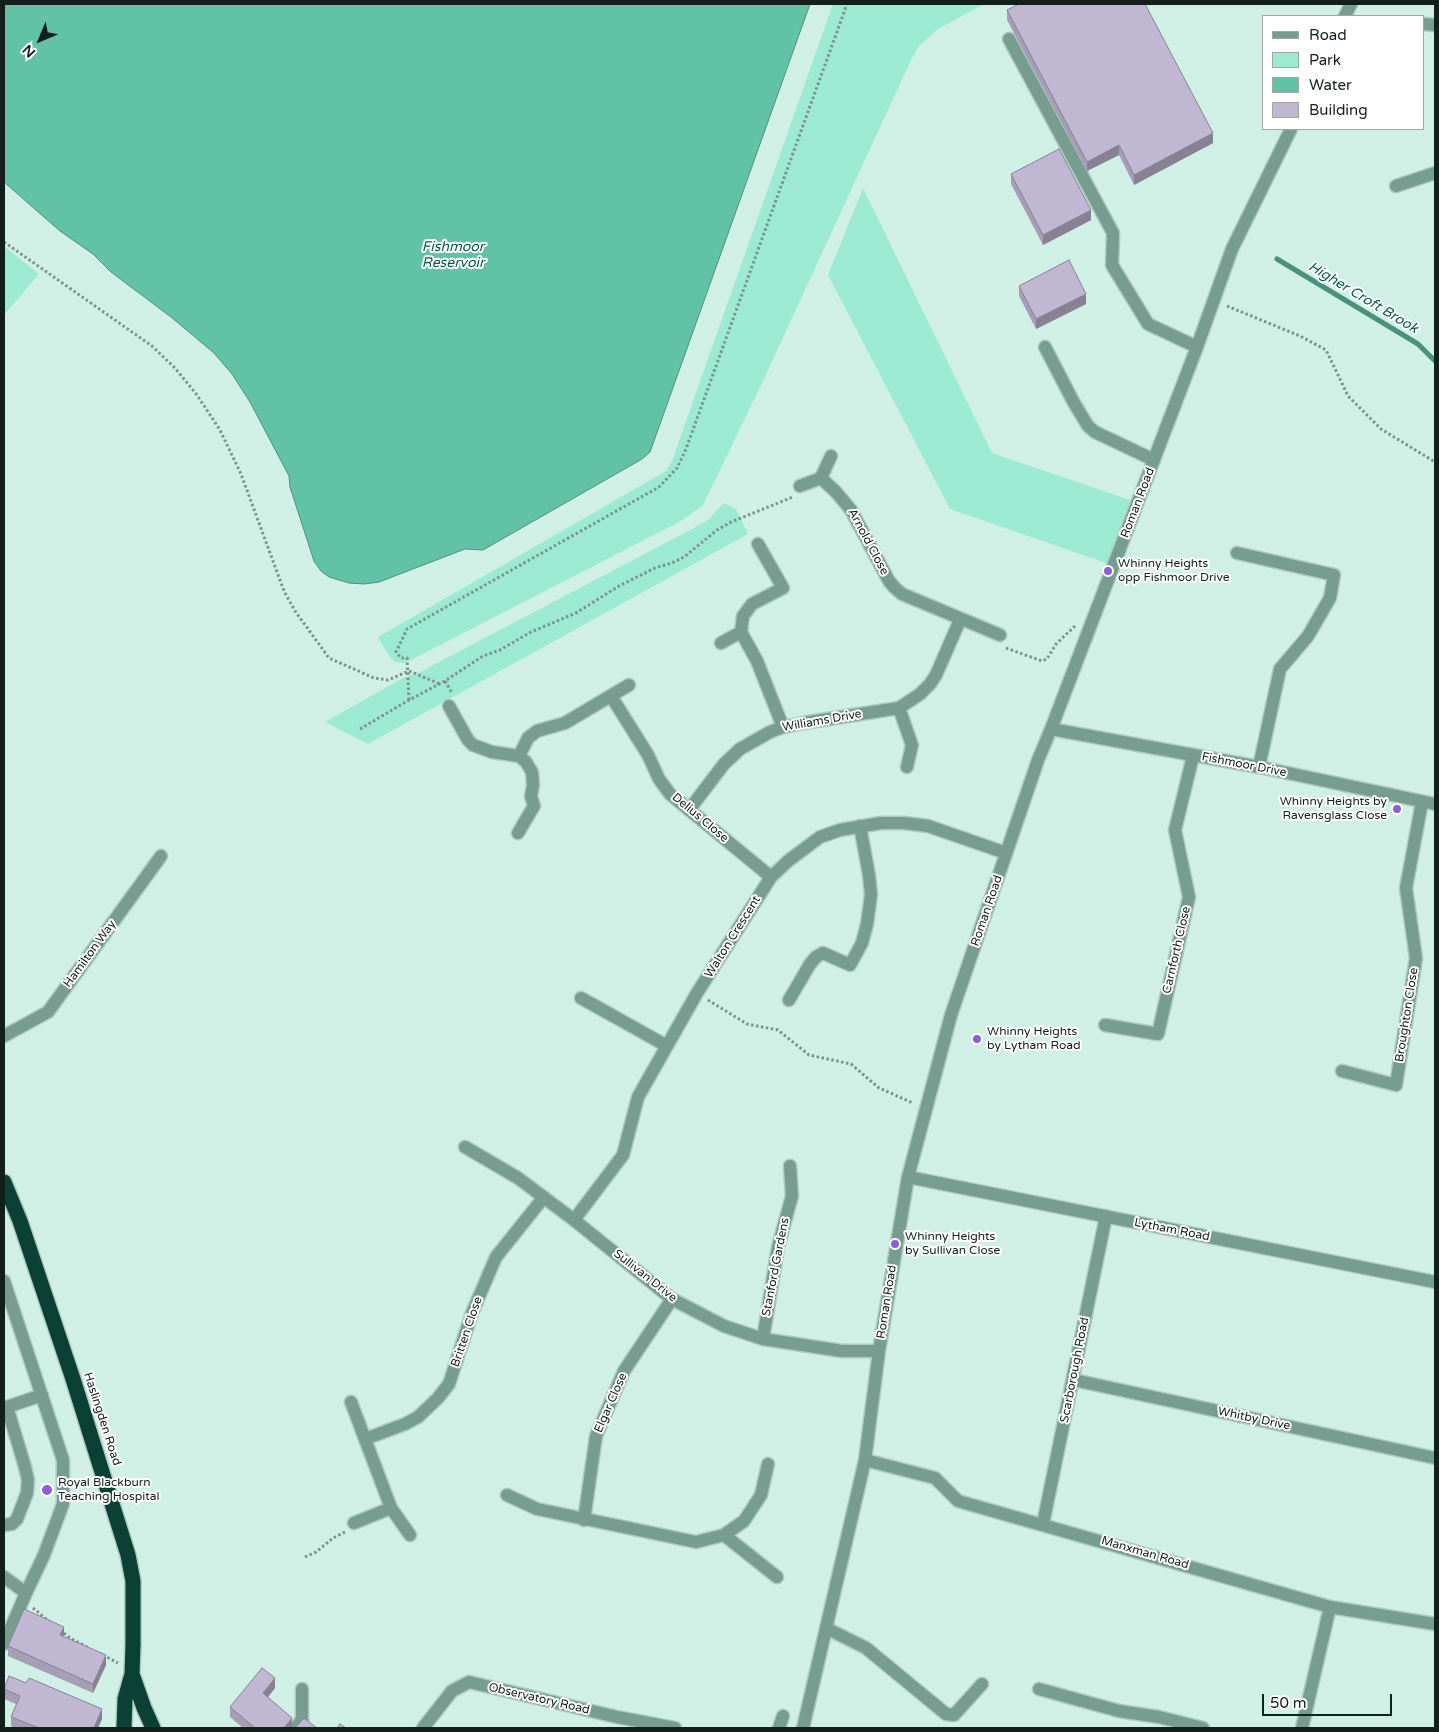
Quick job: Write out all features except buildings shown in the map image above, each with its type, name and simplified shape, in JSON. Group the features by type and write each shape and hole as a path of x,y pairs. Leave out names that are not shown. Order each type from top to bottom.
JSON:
{"highway":[{"name":"Haslingden Road","path":"4,1182 17,1212 73,1378 128,1555 133,1582 133,1645 132,1672 125,1699 124,1728"},
{"name":"Haslingden Road","path":"132,1672 153,1728"}],"street":[{"path":"1008,39 1113,233 1112,266 1148,324 1197,347"},
{"name":"Roman Road","path":"803,1728 865,1460 879,1351 908,1177 951,1015 1038,760 1197,347 1232,249 1291,130"},
{"path":"1396,186 1435,173"},
{"path":"1045,347 1088,426 1095,432 1154,460"},
{"path":"800,486 821,478 830,456"},
{"name":"Arnold Close","path":"821,478 851,510 889,581 895,588 902,594 1000,636"},
{"path":"758,544 783,588 752,604 743,616 741,632 757,661 783,727"},
{"path":"1237,553 1334,575 1330,598 1308,636 1280,669 1259,767"},
{"name":"Williams Drive","path":"689,810 724,764 740,749 783,727 900,708 920,694 930,684 942,663 960,620"},
{"path":"721,643 741,632"},
{"path":"519,756 528,738 537,732 565,723 629,685"},
{"name":"Delius Close","path":"611,696 648,755 659,779 670,794 771,877"},
{"path":"449,706 468,740 473,745 492,752 519,756 526,762 532,772 533,785 531,796 534,806 518,833"},
{"path":"900,708 912,745 907,767"},
{"name":"Fishmoor Drive","path":"1051,729 1259,767 1435,804"},
{"name":"Carnforth Close","path":"1105,1025 1158,1034 1189,897 1175,830 1193,756"},
{"name":"Broughton Close","path":"1342,1071 1396,1085 1416,958 1406,888 1422,802"},
{"name":"Walton Crescent","path":"574,1220 624,1155 638,1097 697,993 771,877 788,861 820,837 840,830 881,823 928,826 1006,853"},
{"path":"790,1000 810,964 816,957 823,954 850,965 862,943 871,896 860,826"},
{"name":"Hamilton Way","path":"4,1036 48,1012 161,856"},
{"path":"581,998 667,1046"},
{"name":"Sullivan Drive","path":"465,1147 518,1178 544,1197 672,1300 724,1326 763,1339 842,1351 879,1351"},
{"name":"Stanford Gardens","path":"763,1339 778,1247 792,1196 790,1166"},
{"name":"Lytham Road","path":"908,1177 1435,1282"},
{"name":"Britten Close","path":"365,1439 418,1417 438,1398 449,1384 472,1313 496,1257 544,1197"},
{"name":"Scarborough Road","path":"1043,1524 1074,1380 1106,1216"},
{"path":"4,1281 63,1460 63,1504 44,1555 4,1644"},
{"name":"Elgar Close","path":"584,1520 596,1436 624,1371 672,1300"},
{"name":"Whitby Drive","path":"1074,1380 1435,1458"},
{"path":"4,1525 12,1524 17,1519 27,1492 28,1480 26,1467 6,1408 42,1395"},
{"path":"351,1402 391,1508 410,1535"},
{"name":"Manxman Road","path":"865,1460 935,1478 958,1501 1330,1607 1435,1624"},
{"path":"507,1494 536,1509 696,1542 724,1535 744,1520 761,1495 768,1464"},
{"path":"354,1523 391,1508"},
{"path":"724,1535 777,1577"},
{"path":"4,1577 24,1596"},
{"path":"1302,1728 1330,1607"},
{"path":"826,1628 866,1648 946,1714 954,1715 982,1684"},
{"name":"Observatory Road","path":"423,1728 452,1691 469,1682 616,1722 675,1728"},
{"path":"296,1728 302,1719 302,1689"},
{"path":"1039,1689 1119,1711 1158,1717 1203,1728"},
{"path":"779,1728 783,1716"}],"path":[{"path":"409,700 407,658 401,658 396,652 407,629 659,487 677,468 686,449 846,4"},
{"path":"4,242 152,346 175,368 197,395 220,430 241,474 284,590 295,610 329,658 374,678 388,680 409,671 440,684"},
{"path":"1214,301 1300,336 1326,350 1348,396 1381,428 1435,462"},
{"path":"360,730 409,700 440,684 483,656 500,650 531,632 576,613 619,586 646,572 684,557 716,530 730,522 792,498 800,486"},
{"path":"1000,636 1004,648 1042,661 1047,659 1056,644 1072,628 1095,615"},
{"path":"697,993 747,1024 778,1030 809,1055 851,1064 879,1088 926,1109"},
{"path":"305,1557 316,1552 354,1523"},
{"path":"24,1596 70,1638 132,1672"}],"green space":[{"path":"833,4 982,5 938,29 919,46 911,60 763,381 703,505 681,521 411,660 404,663 395,662 378,637 666,471 672,461"},
{"path":"863,188 992,453 1133,501 1109,564 950,509 828,275"},
{"path":"4,246 39,274 4,315"},
{"path":"724,503 736,509 748,534 368,744 325,722 403,678 420,672 692,529 708,520"}],"water":[{"name":"Fishmoor Reservoir","path":"4,4 810,4 650,452 642,459 483,550 465,549 379,582 364,584 349,583 329,577 321,571 314,561 290,487 289,476 250,402 232,374 214,353 171,317 111,272 93,254 60,231 4,182"}],"waterway":[{"name":"Higher Croft Brook","path":"1277,259 1418,344 1435,361"}],"place":[{"name":"Whinny Heights opp Fishmoor Drive","path":"1108,571"},
{"name":"Whinny Heights by Ravensglass Close","path":"1397,809"},
{"name":"Whinny Heights by Lytham Road","path":"977,1039"},
{"name":"Whinny Heights by Sullivan Close","path":"895,1244"},
{"name":"Royal Blackburn Teaching Hospital","path":"47,1490"}]}
